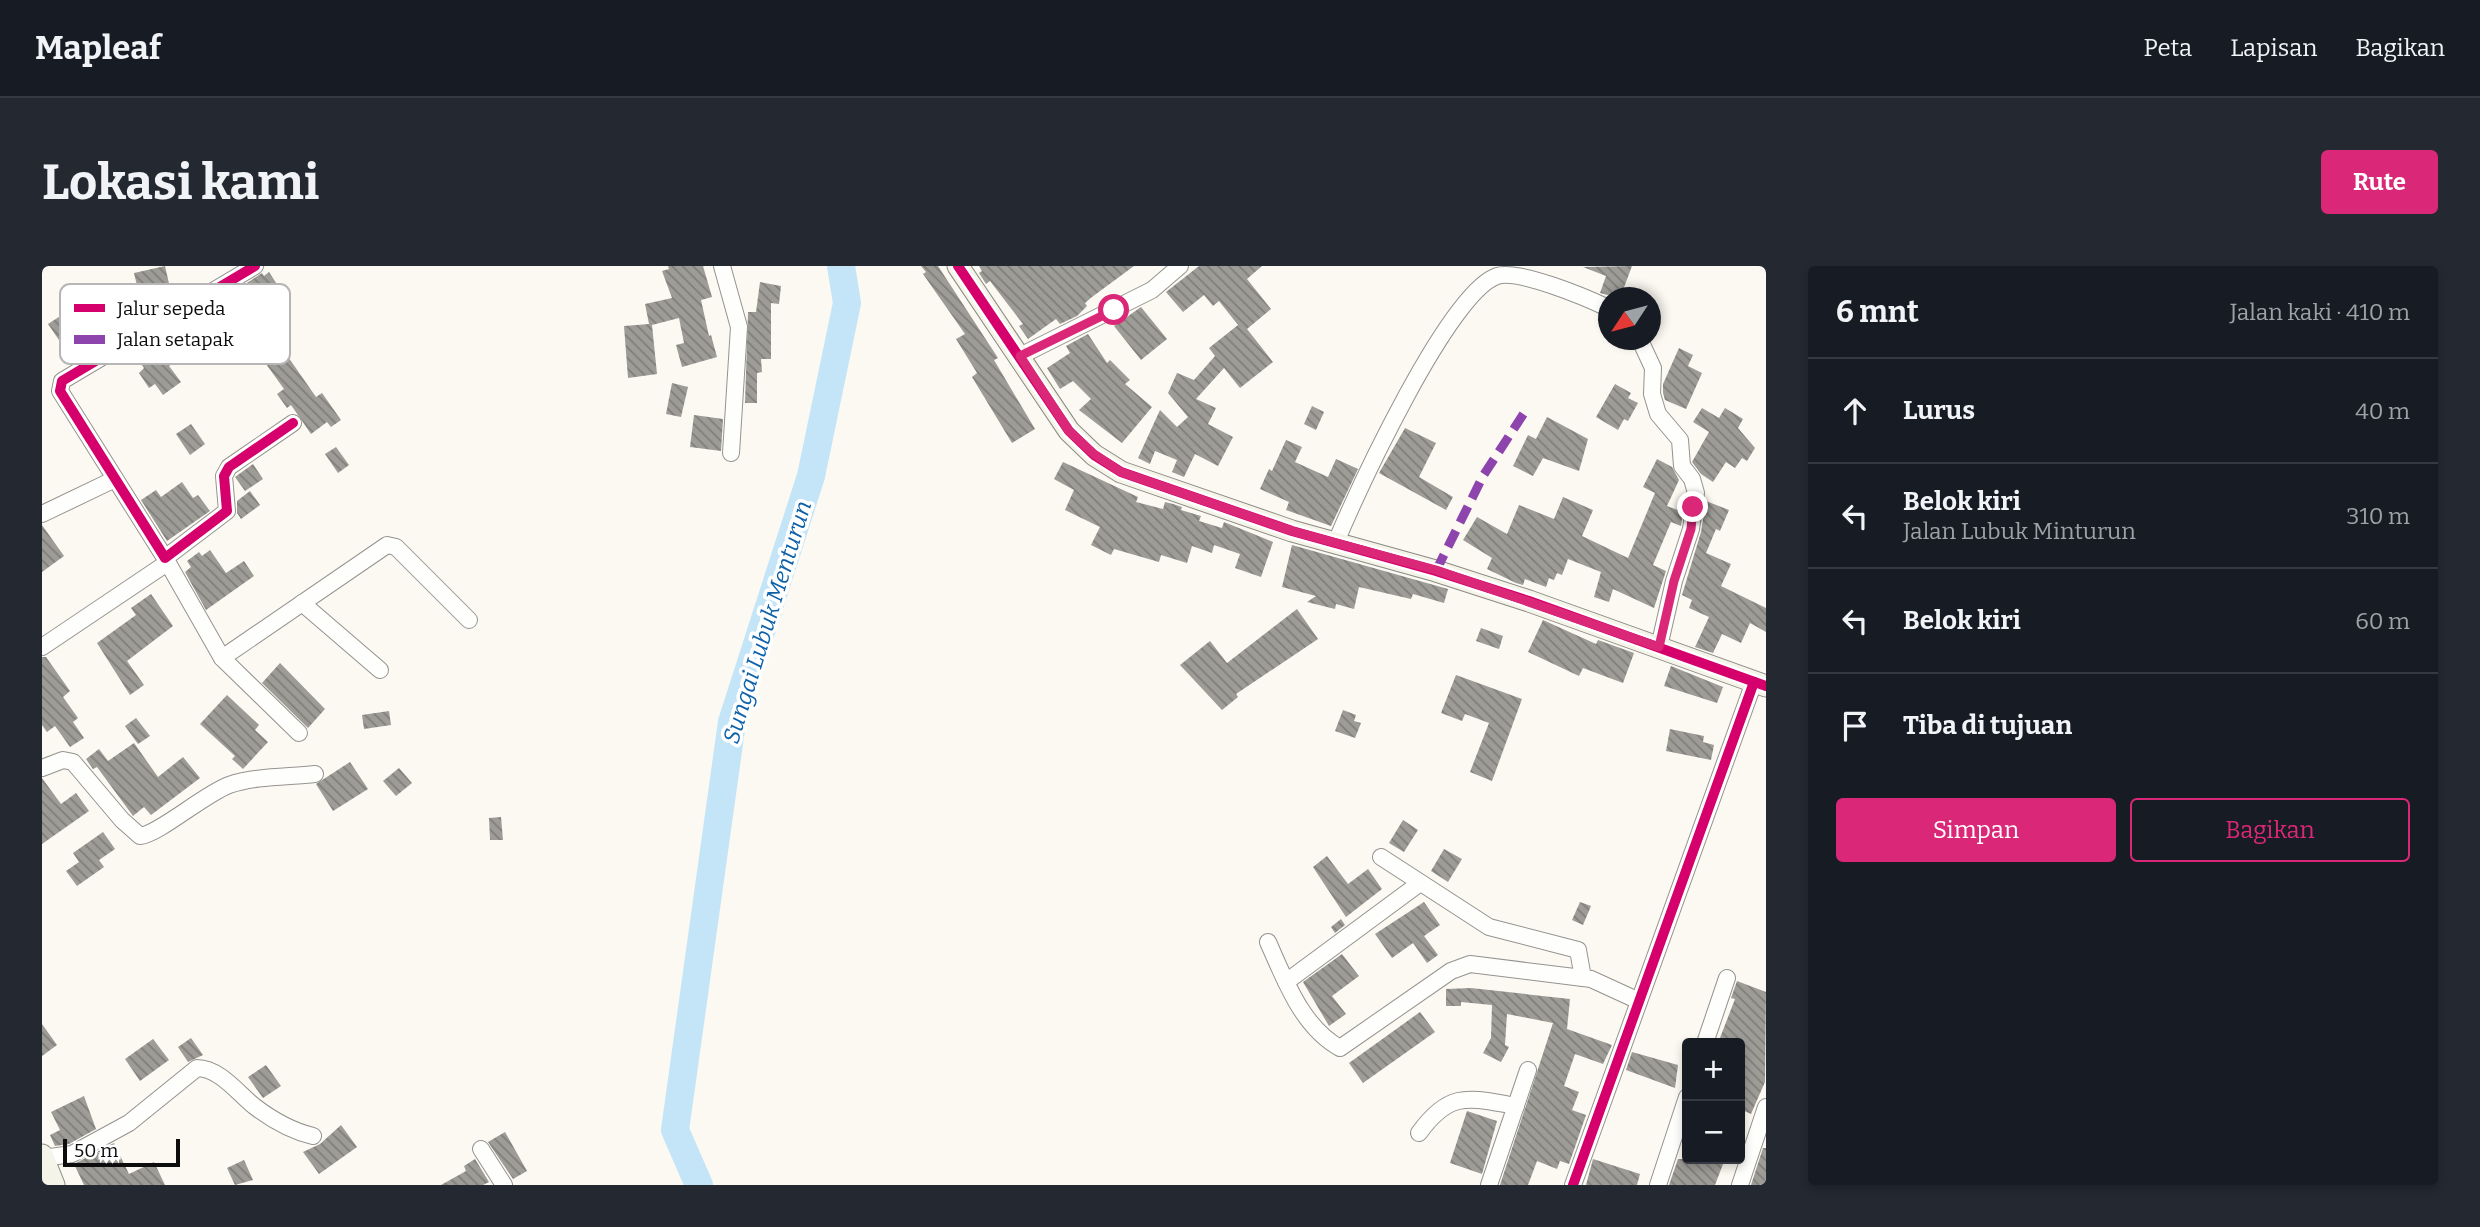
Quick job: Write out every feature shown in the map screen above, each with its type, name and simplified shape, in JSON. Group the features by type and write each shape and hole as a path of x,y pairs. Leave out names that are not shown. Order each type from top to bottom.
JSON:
{"street":[{"path":"225,284 255,266"},
{"path":"722,266 739,327 731,453"},
{"path":"958,266 1069,431 1094,454 1121,472 1292,531 1336,541 1516,596 1760,684 1639,1002 1573,1185"},
{"path":"1020,356 1142,295 1180,266"},
{"path":"1336,541 1381,441 1453,320 1477,288 1500,275 1540,282 1598,304"},
{"path":"1645,350 1653,368 1652,394 1658,414 1680,440 1682,466 1692,479 1696,493 1691,529 1674,581 1659,647"},
{"path":"91,364 61,382 62,396 166,561 222,658 299,733"},
{"path":"42,647 166,561 227,511 224,476 229,467 293,423"},
{"path":"42,514 113,480"},
{"path":"222,658 390,545 396,547 469,620"},
{"path":"302,603 380,670"},
{"path":"42,768 63,760 73,762 122,820 140,836 150,834 179,813 230,785 315,774"},
{"path":"1381,857 1489,927 1577,950 1583,978"},
{"path":"1286,982 1420,883"},
{"path":"1268,942 1293,997 1323,1039 1340,1048 1451,971 1470,964 1583,978 1639,1002"},
{"path":"1707,1038 1727,978"},
{"path":"54,1185 43,1157 72,1154 130,1122 197,1068 212,1071 256,1108 298,1132 313,1136"},
{"path":"1489,1185 1528,1070"},
{"path":"1419,1133 1434,1113 1453,1102 1470,1099 1516,1106"},
{"path":"1658,1185 1686,1101"},
{"path":"1740,1185 1762,1132 1766,1107"},
{"path":"481,1150 504,1185"}],"building":[{"path":"165,266 169,284 137,284 134,273"},
{"path":"668,266 703,266 712,297 701,300 717,357 682,367 676,345 684,343 679,318 652,325 657,374 628,378 624,326 649,324 645,304 672,298 662,271 669,269"},
{"path":"921,266 938,266 998,358 994,360 1035,429 1012,443 972,377 977,373 956,339 965,334 923,274 926,272"},
{"path":"979,266 1134,266 1085,303 1087,306 1077,316 1060,324 1056,319 1028,339 1019,326 1023,324 990,281 986,284 979,273 982,271"},
{"path":"1199,266 1262,266 1247,279 1271,309 1247,329 1273,362 1240,388 1224,368 1196,399 1216,408 1208,424 1233,437 1218,466 1195,454 1184,477 1172,472 1177,460 1155,451 1150,464 1138,458 1160,410 1177,427 1188,417 1168,393 1177,373 1194,380 1215,356 1209,348 1238,325 1219,301 1213,306 1204,295 1183,312 1166,292"},
{"path":"1632,266 1624,287 1602,287 1606,276 1583,267"},
{"path":"269,272 277,284 245,284 262,273 264,276"},
{"path":"760,282 781,286 779,304 771,303 771,359 761,359 762,372 757,373 757,403 745,403 748,312 756,312"},
{"path":"1141,307 1167,339 1141,360 1114,326"},
{"path":"60,316 60,342 48,324"},
{"path":"1088,334 1107,363 1110,360 1130,380 1125,384 1152,407 1122,443 1079,410 1091,399 1073,381 1060,389 1047,368 1070,353 1066,346"},
{"path":"1679,348 1693,355 1688,366 1702,373 1686,409 1665,400 1663,393 1663,384"},
{"path":"290,360 316,397 322,393 341,420 331,427 327,422 311,434 291,405 287,408 277,394 284,389 266,364 290,364"},
{"path":"141,364 172,364 169,366 181,382 163,395 155,384 149,388 139,373 144,368"},
{"path":"672,383 688,387 681,417 666,414"},
{"path":"1615,384 1631,393 1628,398 1638,403 1628,421 1624,419 1618,430 1596,417"},
{"path":"1312,406 1324,412 1316,430 1304,424"},
{"path":"1702,408 1719,418 1725,408 1743,419 1738,428 1755,448 1747,461 1742,458 1735,468 1726,462 1713,482 1701,474 1692,462 1709,432 1693,422"},
{"path":"694,415 723,419 721,451 690,447"},
{"path":"1547,417 1588,439 1579,471 1543,458 1533,476 1513,466 1528,435 1536,439"},
{"path":"191,424 205,444 190,455 176,434"},
{"path":"1405,428 1436,443 1419,477 1453,497 1446,510 1379,473"},
{"path":"1286,440 1302,447 1295,462 1328,477 1336,459 1358,469 1331,526 1286,510 1289,502 1260,489 1269,469 1272,471"},
{"path":"336,447 349,465 338,473 325,454"},
{"path":"1657,459 1672,467 1679,480 1667,506 1683,512 1681,526 1671,522 1653,565 1666,571 1654,608 1613,589 1609,602 1594,597 1601,572 1568,559 1562,575 1557,573 1554,580 1549,578 1546,587 1525,579 1523,585 1516,583 1487,569 1492,558 1463,540 1477,517 1507,534 1519,505 1554,519 1563,497 1593,510 1582,536 1628,558 1655,493 1643,487"},
{"path":"1063,462 1138,497 1136,502 1163,509 1165,502 1173,504 1182,507 1181,510 1201,516 1199,521 1222,528 1224,522 1273,542 1261,577 1235,568 1240,554 1214,545 1212,553 1192,546 1187,563 1161,555 1159,562 1114,549 1111,555 1091,545 1100,527 1065,510 1074,490 1054,479"},
{"path":"253,464 263,479 245,491 235,477"},
{"path":"182,482 193,498 198,495 210,511 167,541 141,500 156,490 161,497"},
{"path":"250,491 260,505 241,519 237,513 237,501"},
{"path":"1706,501 1729,510 1720,531 1716,529 1706,553 1731,564 1721,586 1766,608 1766,632 1750,623 1741,643 1722,634 1713,653 1695,647 1709,617 1689,608 1692,600 1682,595 1701,532"},
{"path":"42,525 64,556 42,572"},
{"path":"1292,545 1448,589 1444,603 1413,594 1411,599 1359,587 1354,609 1336,604 1335,609 1307,602 1316,596 1282,587"},
{"path":"210,550 226,573 244,561 254,576 206,610 185,572 191,567 187,561 199,552 202,556"},
{"path":"151,594 173,626 127,661 144,685 130,695 97,643 136,615 131,608"},
{"path":"1297,609 1318,639 1236,694 1238,697 1222,710 1180,665 1210,641 1227,663"},
{"path":"1543,620 1596,644 1598,640 1634,653 1623,683 1583,668 1579,676 1528,652"},
{"path":"1481,628 1503,636 1499,649 1476,641"},
{"path":"42,657 46,657 70,691 63,697 78,718 73,722 84,738 70,747 55,726 47,732 42,725"},
{"path":"280,663 325,709 308,728 262,683"},
{"path":"1671,666 1723,687 1717,703 1664,686"},
{"path":"1456,675 1522,699 1492,781 1470,772 1489,723 1465,714 1462,721 1441,713"},
{"path":"227,695 259,725 255,730 268,742 243,769 232,759 235,756 200,724"},
{"path":"1343,710 1356,715 1354,721 1361,723 1355,738 1335,731"},
{"path":"389,711 391,725 364,729 362,715"},
{"path":"136,718 150,736 138,744 125,726"},
{"path":"1670,729 1704,736 1703,742 1714,745 1711,760 1666,751"},
{"path":"134,743 158,777 183,757 200,778 151,815 144,807 133,816 97,767 93,769 86,759 99,749 108,761"},
{"path":"350,762 368,789 333,811 316,784"},
{"path":"399,768 412,783 396,796 383,781"},
{"path":"42,778 61,804 76,793 89,811 42,844"},
{"path":"501,817 503,840 490,840 489,818"},
{"path":"1403,820 1418,830 1404,852 1389,843"},
{"path":"103,832 115,849 99,860 104,867 77,886 66,871 79,862 73,853"},
{"path":"1444,849 1462,859 1448,882 1431,871"},
{"path":"1327,856 1348,884 1368,869 1382,889 1346,917 1313,867"},
{"path":"1424,902 1440,925 1424,936 1438,955 1427,963 1413,943 1392,958 1375,934"},
{"path":"1580,902 1591,906 1583,925 1572,920"},
{"path":"1341,919 1345,925 1335,933 1331,927"},
{"path":"1342,954 1359,976 1332,996 1346,1014 1329,1026 1303,982"},
{"path":"1737,981 1766,992 1765,1082 1751,1114 1745,1111 1745,1038 1720,1038 1735,999 1731,998"},
{"path":"1471,988 1570,999 1567,1029 1612,1045 1603,1064 1575,1054 1564,1086 1579,1092 1572,1110 1586,1115 1569,1164 1560,1161 1557,1169 1537,1161 1528,1185 1500,1185 1553,1023 1507,1014 1505,1045 1509,1047 1501,1062 1483,1053 1491,1038 1492,1005 1461,1002 1461,1006 1446,1006 1446,989"},
{"path":"1420,1012 1435,1032 1363,1083 1349,1063"},
{"path":"42,1024 57,1045 42,1056"},
{"path":"191,1038 203,1055 188,1062 178,1047"},
{"path":"153,1039 169,1060 140,1081 125,1059"},
{"path":"1632,1052 1678,1065 1675,1088 1626,1070"},
{"path":"266,1065 281,1086 263,1098 248,1077"},
{"path":"84,1096 96,1129 69,1144 55,1146 50,1135 60,1130 51,1112"},
{"path":"1467,1111 1497,1121 1482,1174 1450,1163"},
{"path":"341,1125 357,1147 319,1174 303,1152 320,1144"},
{"path":"505,1132 527,1171 513,1179 488,1142"},
{"path":"114,1143 129,1174 154,1162 165,1185 84,1185 74,1164"},
{"path":"1763,1148 1766,1148 1766,1185 1751,1185"},
{"path":"475,1159 489,1182 483,1185 441,1185 466,1171 464,1166"},
{"path":"1593,1159 1640,1174 1637,1185 1586,1185"},
{"path":"1678,1159 1682,1159 1682,1164 1723,1164 1715,1185 1669,1185"},
{"path":"244,1160 253,1180 235,1185 227,1168"}],"waterway":[{"name":"Sungai Lubuk Menturun","path":"699,1185 675,1130 732,722 811,476 847,303 841,266"}],"marked path":[{"path":"1436,571 1483,476 1528,407"}],"cycle path":[{"path":"225,284 255,266"},
{"path":"958,266 1069,431 1094,455 1121,472 1292,531 1436,571 1529,601 1766,686"},
{"path":"91,364 62,381 60,391 165,558 227,511 224,476 229,467 293,423"},
{"path":"1573,1185 1754,682"}],"route":[{"path":"1114,310 1020,356 1069,431 1094,454 1121,472 1292,531 1436,570 1659,647 1674,581 1691,529 1693,507"}]}
